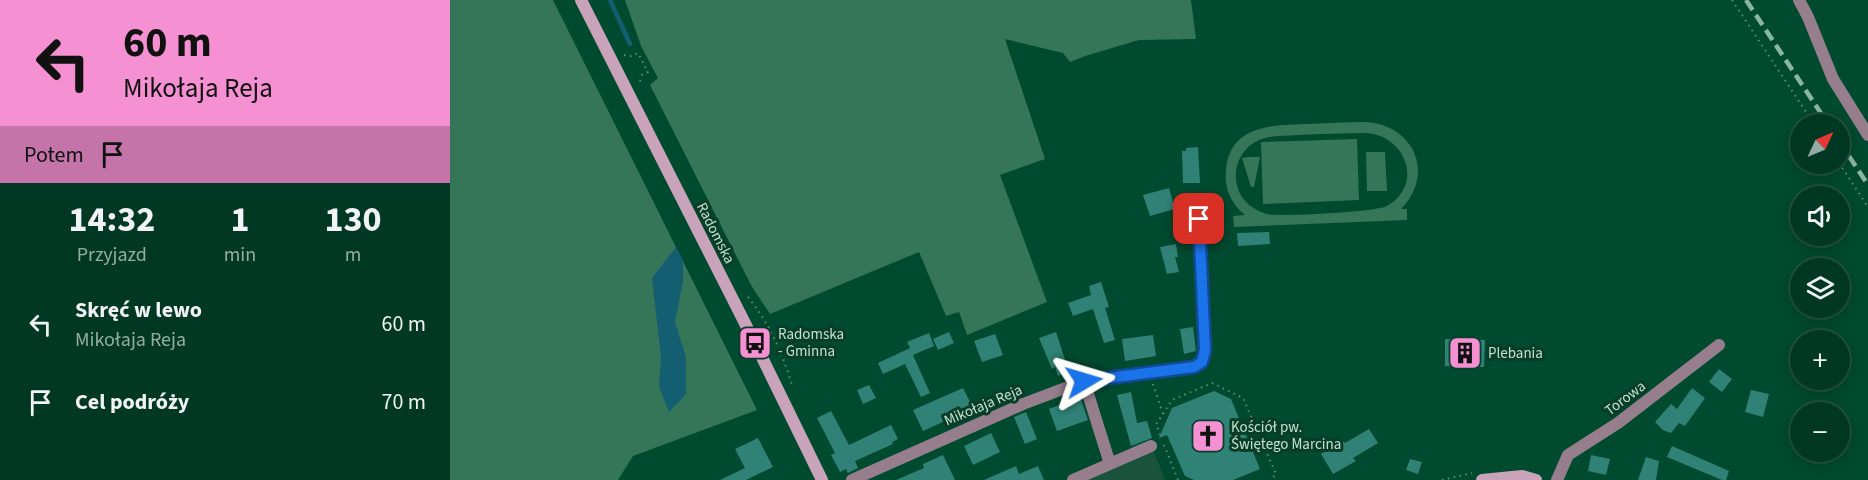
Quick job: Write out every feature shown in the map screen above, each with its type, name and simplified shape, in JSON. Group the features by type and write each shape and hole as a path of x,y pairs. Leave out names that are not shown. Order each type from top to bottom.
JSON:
{"main road":[{"name":"Radomska","path":"581,0 822,480"},
{"path":"1482,480 1522,477 1536,480"}],"street":[{"path":"1799,0 1808,16 1833,79 1868,135"},
{"name":"Mikołaja Reja","path":"852,480 1023,404 1084,381 1194,367 1202,362 1205,350 1199,219"},
{"name":"Torowa","path":"1557,480 1568,455 1618,423 1719,345"},
{"path":"1084,381 1110,464"},
{"path":"1072,480 1151,446"}],"path":[{"path":"1732,0 1807,114"},
{"path":"1846,174 1868,207"},
{"path":"1153,383 1163,414"},
{"path":"1178,480 1156,424 1172,400 1212,383 1244,398 1276,474 1271,480"}],"shaded area":[{"path":"450,0 553,0 757,410 633,456 618,480 450,480"},
{"path":"625,0 1191,0 1196,39 1139,40 1070,62 1063,53 1005,39 1045,159 1000,175 1047,302 967,335 959,312 946,316 919,252 770,314 752,287 650,85 658,78 641,46"},
{"path":"1365,122 1382,125 1396,131 1407,141 1414,153 1418,166 1417,180 1411,195 1401,209 1407,209 1407,220 1234,227 1233,216 1245,215 1230,195 1226,183 1226,170 1229,155 1245,135 1256,130 1282,125","holes":["1340,133 1366,133 1380,136 1400,151 1407,174 1405,186 1399,197 1387,206 1328,213 1266,214 1250,205 1239,191 1236,175 1239,160 1248,147 1262,139"]},
{"path":"1357,139 1359,200 1263,204 1261,142"},
{"path":"1366,152 1385,152 1387,191 1367,191"},
{"path":"1260,157 1254,187 1251,187 1242,158"},
{"path":"1153,450 1165,480 1084,480"}],"water":[{"path":"676,247 683,260 683,281 675,322 686,357 686,394 669,412 659,387 661,357 652,278"}],"building":[{"path":"1198,147 1200,183 1183,183 1182,151 1186,151 1186,148"},
{"path":"1169,188 1175,209 1150,216 1143,195"},
{"path":"1269,232 1270,244 1238,246 1237,233"},
{"path":"1176,244 1178,257 1175,257 1179,272 1167,274 1160,247"},
{"path":"1101,282 1109,307 1105,308 1115,340 1104,343 1093,309 1073,316 1068,303 1091,295 1089,286"},
{"path":"1193,327 1196,351 1184,354 1180,329"},
{"path":"949,332 954,343 938,350 933,339"},
{"path":"1056,332 1069,372 1058,376 1055,367 1052,369 1039,338"},
{"path":"929,333 934,346 913,355 930,393 921,397 905,364 883,374 878,363 910,348 907,342"},
{"path":"995,334 1003,355 982,362 974,341"},
{"path":"1153,335 1156,356 1125,361 1122,339"},
{"name":"Plebania","path":"1445,339 1485,340 1484,367 1445,366"},
{"path":"1719,369 1732,379 1722,392 1709,382"},
{"path":"869,385 876,398 863,404 857,390"},
{"path":"963,388 973,408 923,431 913,410"},
{"path":"1692,388 1705,398 1685,426 1679,423 1671,433 1663,430 1655,422 1671,404 1677,409"},
{"path":"1751,390 1769,394 1763,417 1745,412"},
{"name":"Kościół pw. Świętego Marcina","path":"1214,391 1231,399 1260,469 1233,480 1194,480 1185,476 1167,435 1159,438 1172,408"},
{"path":"1131,392 1137,423 1147,421 1152,438 1131,446 1117,395"},
{"path":"1080,397 1088,420 1057,431 1049,409"},
{"path":"831,411 849,445 891,425 898,439 892,442 893,444 855,461 858,468 848,473 846,469 840,472 831,455 835,453 817,418"},
{"path":"1026,412 1037,439 1025,444 1014,417"},
{"path":"1369,429 1378,443 1353,458 1356,461 1333,474 1321,454"},
{"path":"991,433 1000,452 973,465 964,446"},
{"path":"758,438 773,467 746,480 720,480 745,468 735,449"},
{"path":"1672,446 1729,471 1726,480 1667,457"},
{"path":"943,455 955,480 896,480 924,468 923,464"},
{"path":"1591,455 1610,459 1606,475 1588,471"},
{"path":"1646,457 1659,461 1656,480 1638,480"},
{"path":"1410,459 1422,462 1418,474 1406,470"},
{"path":"1016,466 1019,474 1038,466 1044,480 984,480"}],"waterway":[{"path":"610,0 630,44"}],"railway":[{"path":"1746,0 1821,114"},
{"path":"1850,158 1868,185"}],"place":[{"name":"Radomska - Gminna","path":"755,343"},
{"name":"Plebania","path":"1465,353"},
{"name":"Kościół pw. Świętego Marcina","path":"1208,436"}],"route":[{"path":"1084,381 1194,367 1202,362 1205,350 1199,219"}]}
